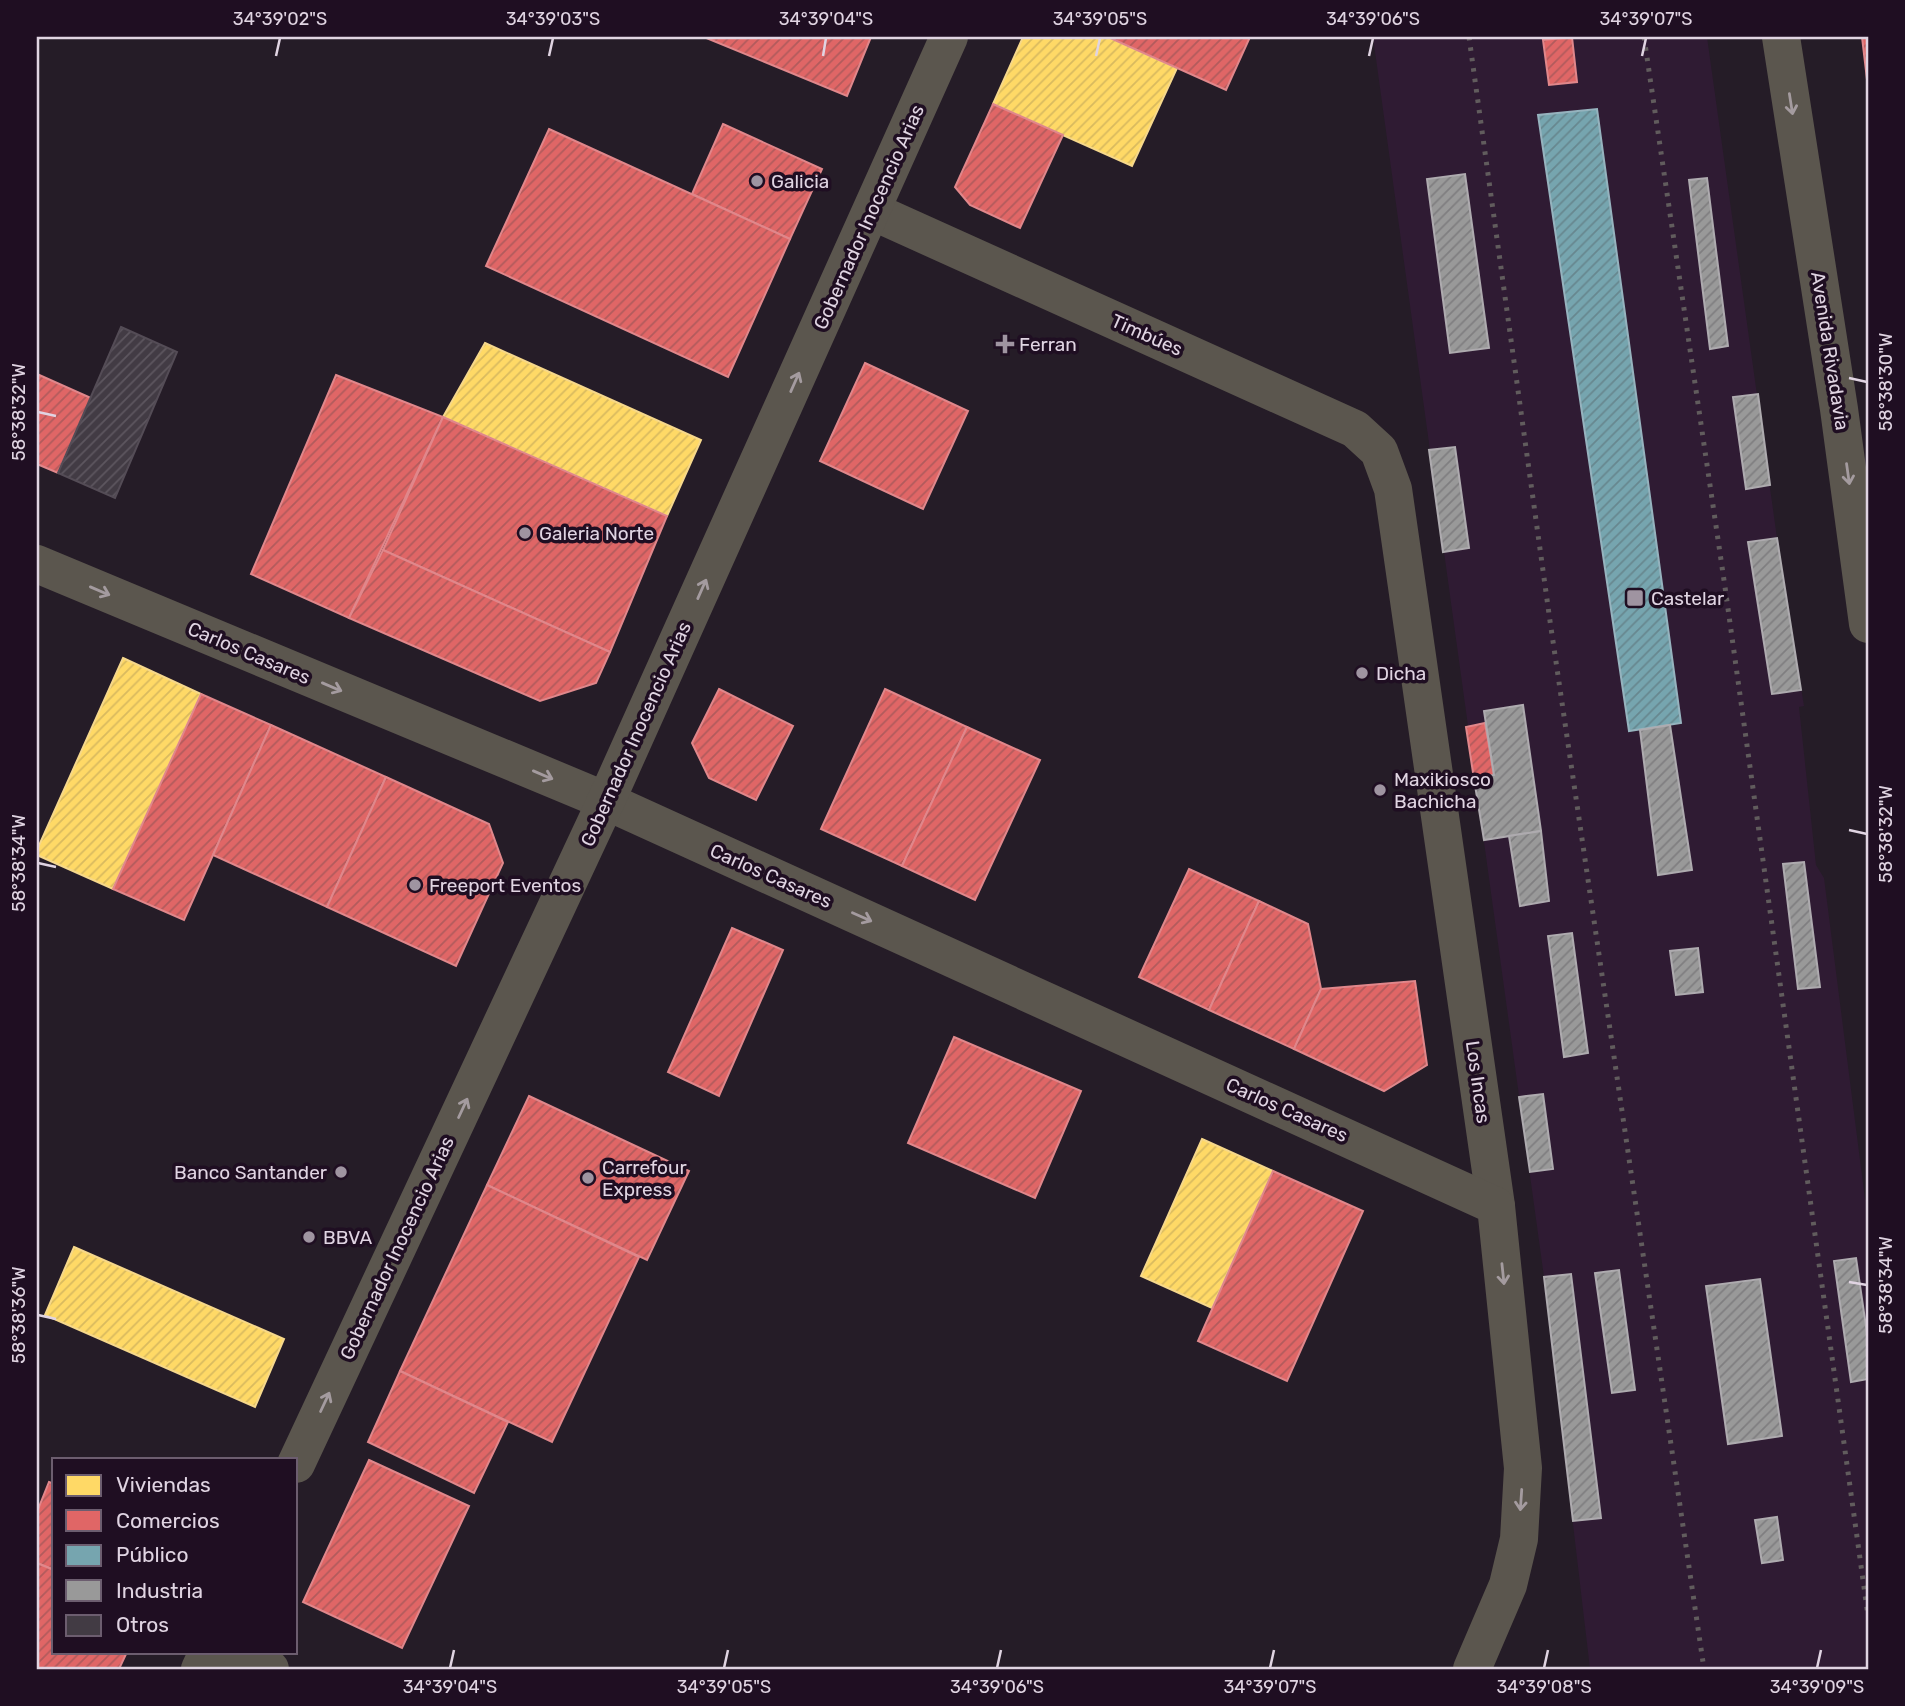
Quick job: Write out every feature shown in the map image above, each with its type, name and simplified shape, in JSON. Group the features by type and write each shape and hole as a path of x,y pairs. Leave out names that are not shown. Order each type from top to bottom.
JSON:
{"street":[{"name":"Gobernador Inocencio Arias","path":"298,1460 606,801 949,37"},
{"name":"Avenida Rivadavia","path":"1781,37 1839,408 1868,624"},
{"name":"Timbúes","path":"872,211 1355,429 1380,451 1393,489"},
{"name":"Los Incas","path":"1393,489 1496,1206 1524,1468 1519,1539 1508,1585 1472,1669"},
{"name":"Carlos Casares","path":"37,565 606,801 1496,1206"},
{"path":"235,1654 270,1669"}],"shaded area":[{"path":"1373,37 1707,37 1777,538 1804,706 1799,707 1816,865 1824,878 1865,1199 1868,1202 1868,1669 1590,1669 1544,1277"}],"building: Viviendas":[{"path":"1023,37 1108,37 1177,68 1132,166 993,104"},
{"path":"485,343 701,440 667,516 443,417"},
{"path":"123,658 201,694 113,889 37,855 37,850"},
{"path":"1202,1139 1273,1171 1212,1308 1141,1276"},
{"path":"74,1247 284,1339 255,1407 45,1315"}],"building: Comercios":[{"path":"704,37 871,37 847,96"},
{"path":"1108,37 1250,37 1226,90"},
{"path":"1572,37 1577,82 1549,85 1543,40"},
{"path":"1862,37 1868,37 1868,88"},
{"path":"993,104 1063,135 1020,228 970,205 955,187"},
{"name":"Galicia","path":"723,124 822,169 790,239 692,194"},
{"path":"549,129 790,239 728,377 486,266"},
{"path":"865,363 968,411 923,509 820,461"},
{"path":"37,374 91,398 58,473 37,464"},
{"path":"336,375 443,417 349,618 251,574"},
{"name":"Galeria Norte","path":"443,417 667,516 610,652 383,550"},
{"path":"383,550 610,652 596,683 540,701 349,618"},
{"path":"719,689 793,726 756,800 709,778 692,743"},
{"path":"885,689 967,727 902,866 821,829"},
{"path":"201,694 271,725 184,920 113,889"},
{"path":"1485,723 1494,775 1474,779 1466,727"},
{"path":"271,725 386,777 327,907 213,855"},
{"path":"967,727 1040,760 975,900 902,866"},
{"name":"Freeport Eventos","path":"386,777 489,824 503,863 456,966 327,907"},
{"path":"1189,869 1259,901 1209,1010 1139,977"},
{"path":"1259,901 1308,924 1321,989 1294,1049 1209,1010"},
{"path":"732,928 783,950 719,1096 668,1072"},
{"path":"1415,981 1427,1065 1384,1091 1294,1049 1321,989"},
{"path":"954,1037 1081,1091 1035,1198 908,1143"},
{"name":"Carrefour Express","path":"529,1096 689,1171 647,1260 487,1185"},
{"path":"1273,1171 1363,1211 1287,1381 1198,1341"},
{"path":"487,1185 639,1257 552,1442 400,1371"},
{"path":"400,1371 508,1422 474,1493 368,1442"},
{"path":"369,1460 469,1506 402,1648 303,1602"},
{"path":"49,1482 52,1483 52,1569 37,1563 37,1512"},
{"path":"37,1563 52,1569 52,1654 126,1654 119,1669 37,1669"}],"building: Público":[{"path":"1597,109 1681,723 1629,731 1538,115"}],"building: Industria":[{"path":"1465,174 1489,348 1450,353 1427,179"},
{"path":"1707,178 1728,346 1710,349 1689,180"},
{"path":"1758,394 1770,485 1746,489 1733,397"},
{"path":"1455,447 1469,548 1443,552 1429,450"},
{"path":"1777,538 1801,690 1772,694 1748,542"},
{"path":"1523,705 1541,831 1484,840 1474,779 1494,775 1484,711"},
{"path":"1670,725 1692,870 1658,875 1640,730"},
{"path":"1541,831 1549,901 1520,906 1509,836"},
{"path":"1804,862 1820,987 1798,989 1783,864"},
{"path":"1572,933 1588,1053 1564,1057 1548,936"},
{"path":"1698,948 1703,992 1676,995 1670,951"},
{"path":"1543,1094 1553,1169 1530,1172 1519,1097"},
{"path":"1856,1258 1868,1340 1868,1379 1851,1382 1834,1261"},
{"path":"1619,1270 1635,1390 1612,1393 1595,1273"},
{"path":"1571,1274 1601,1518 1573,1521 1544,1277"},
{"path":"1760,1279 1782,1436 1728,1444 1706,1286"},
{"path":"1777,1517 1783,1560 1762,1563 1755,1520"}],"building: Otros":[{"path":"121,327 177,352 115,498 58,473"}],"railway":[{"path":"1469,37 1550,621 1704,1669"},
{"path":"1644,37 1725,587 1868,1616"}],"place":[{"name":"Galicia","path":"757,181"},
{"name":"Ferran","path":"1005,344"},
{"name":"Galeria Norte","path":"525,533"},
{"name":"Castelar","path":"1635,598"},
{"name":"Dicha","path":"1362,673"},
{"name":"Maxikiosco Bachicha","path":"1380,790"},
{"name":"Freeport Eventos","path":"415,885"},
{"name":"Banco Santander","path":"341,1172"},
{"name":"Carrefour Express","path":"588,1178"},
{"name":"BBVA","path":"309,1237"}]}
